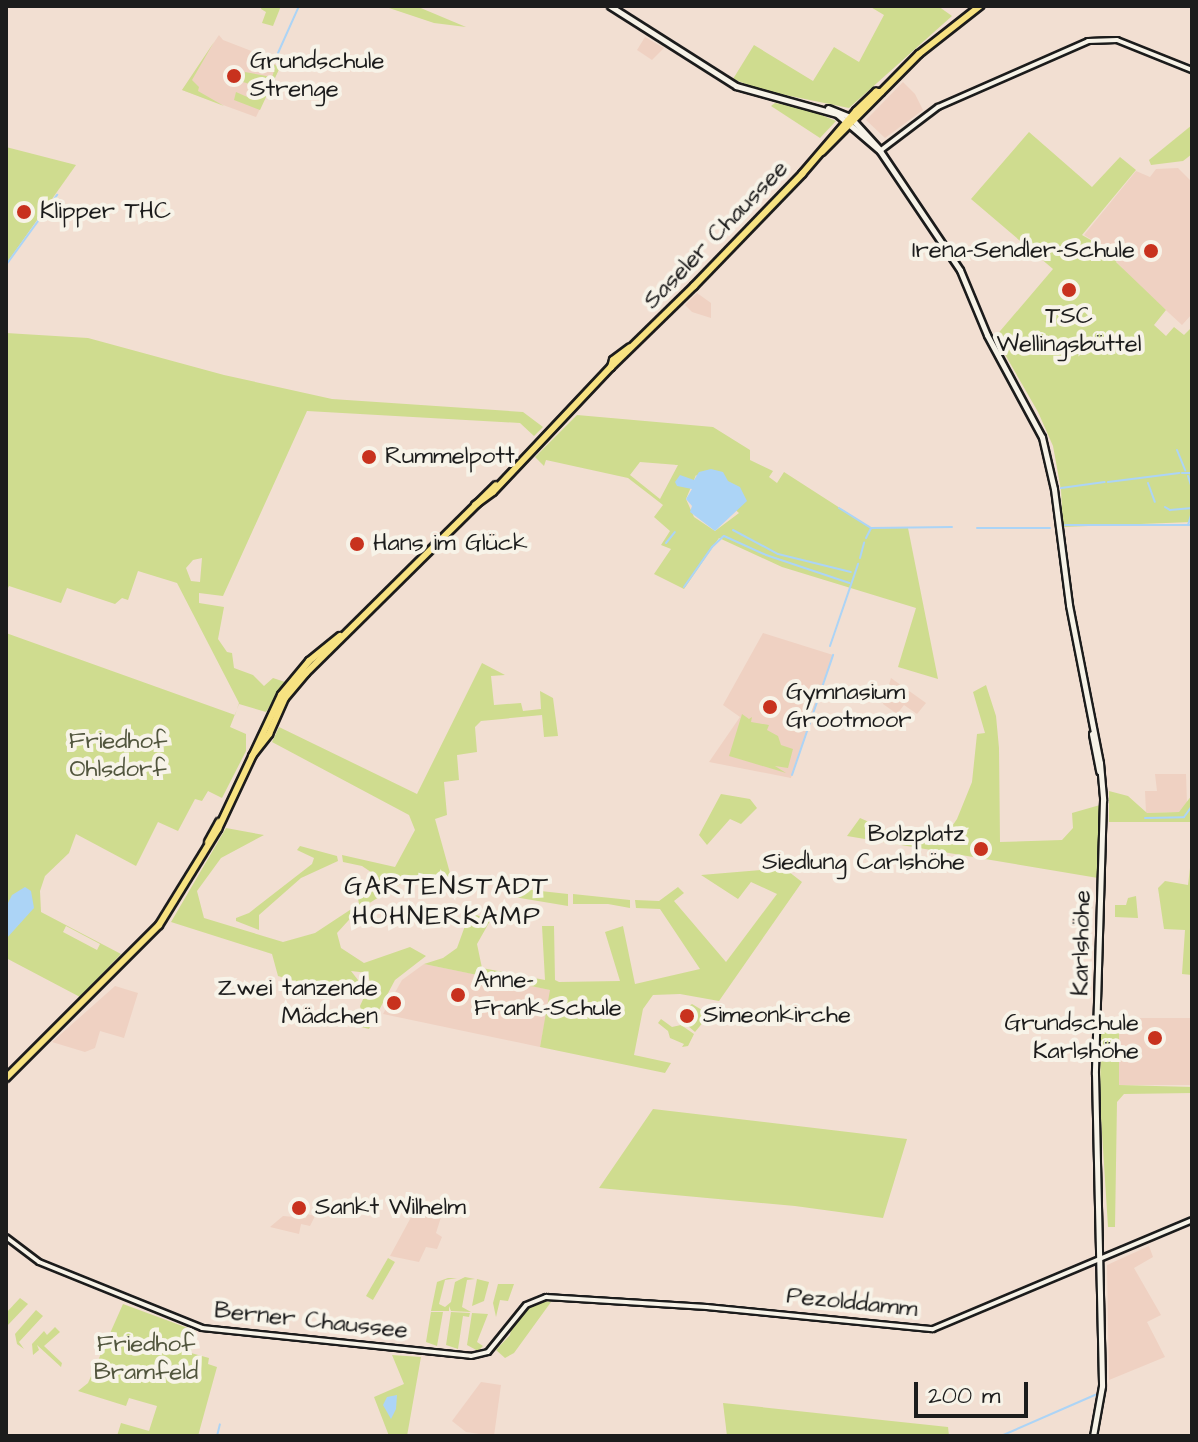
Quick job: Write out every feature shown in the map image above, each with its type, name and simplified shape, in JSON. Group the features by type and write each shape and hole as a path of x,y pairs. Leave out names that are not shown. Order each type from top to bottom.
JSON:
{"main road":[{"name":"Karlshöhe","path":"610,6 729,83 764,96 816,106 851,121 880,151 960,270 984,329 1037,424 1052,474 1057,527 1093,732 1103,815 1095,1074 1102,1386 1093,1436"},
{"name":"Saseler Chaussee","path":"6,1078 153,933 207,844 209,834 219,822 252,756 310,664 563,418 822,152 876,92 881,92 919,54 980,6"}],"street":[{"path":"880,151 938,107 1088,41 1117,40 1192,70"},
{"name":"Pezolddamm","path":"535,1299 707,1307 933,1329 1192,1220"},
{"name":"Berner Chaussee","path":"6,1237 26,1255 52,1269 202,1328 466,1356 488,1352 535,1299"}],"shaded area":[{"name":"Grundschule Strenge","path":"219,35 223,40 282,63 256,117 182,90"},
{"path":"645,37 664,48 652,60 637,50"},
{"path":"903,82 915,94 923,110 885,138 866,120"},
{"name":"Irena-Sendler-Schule","path":"1178,168 1192,182 1192,314 1182,325 1131,278 1116,261 1119,257 1084,235 1136,171 1150,177 1156,169"},
{"path":"697,293 711,303 711,318 692,312 685,305"},
{"name":"Gymnasium Grootmoor","path":"763,633 833,655 791,778 709,762 740,717 723,705"},
{"path":"891,678 926,703 917,714 904,705 897,714 883,704"},
{"path":"1155,774 1186,774 1187,804 1179,812 1146,813 1145,791 1157,791"},
{"path":"424,964 551,990 540,1047 383,1014 402,980"},
{"path":"115,986 138,993 124,1038 100,1031 95,1048 85,1052 52,1042"},
{"name":"Grundschule Karlshöhe","path":"1119,1018 1192,1018 1192,1085 1119,1085"},
{"path":"416,1208 442,1214 436,1233 442,1237 437,1249 426,1247 419,1262 390,1256"},
{"path":"307,1214 315,1216 310,1226 301,1224 299,1234 270,1227 283,1216 306,1218"},
{"path":"1149,1246 1153,1257 1134,1268 1161,1315 1147,1322 1165,1357 1109,1380 1107,1265"},
{"path":"481,1382 501,1385 494,1436 466,1432 452,1421"}],"green space":[{"path":"262,6 281,6 273,26 262,23 266,12 261,9"},
{"path":"383,6 416,6 466,27 434,23"},
{"path":"869,6 938,6 952,16 849,108 761,90 733,79 754,45 813,81 834,47 859,62 884,15"},
{"path":"214,42 192,80 199,87 198,91 224,106 182,90"},
{"path":"262,59 277,66 282,63 260,110 234,100 236,92 254,100 257,95 262,97 269,90 243,82 245,72 272,77 275,68 260,62"},
{"path":"775,103 807,109 836,121 820,138 771,106"},
{"path":"1192,125 1192,154 1183,161 1151,165 1149,160"},
{"path":"1029,132 1092,187 1120,157 1136,170 1082,235 1119,256 1116,262 1166,310 1154,325 1166,336 1174,327 1184,335 1192,327 1192,522 1063,527 1061,490 1053,446 1038,412 995,337 1053,269 971,199"},
{"name":"Klipper THC","path":"6,147 76,165 6,264"},
{"path":"6,333 88,338 224,375 332,399 523,412 543,427 534,436 520,423 307,411 223,596 199,593 199,603 224,607 218,639 227,652 232,653 234,668 253,675 264,686 273,678 285,682 266,712 239,704 237,710 239,703 177,583 138,571 128,600 122,598 115,604 67,588 61,603 9,586 6,592","holes":["202,558 200,582 191,581 186,568 193,560"]},
{"path":"577,415 713,427 750,450 750,460 773,471 769,477 777,483 784,472 871,528 908,528 938,679 898,667 916,608 782,567 719,538 684,589 654,574 671,549 661,545 670,531 654,517 663,505 628,478 546,460 544,466 535,457","holes":["640,462 678,465 660,499 630,475","696,475 739,513 715,531 694,517 686,499"]},
{"name":"Friedhof Ohlsdorf","path":"6,633 235,715 230,727 246,734 246,751 222,798 208,791 202,801 195,799 178,831 158,822 136,866 76,834 69,853 45,876 40,891 41,912 121,954 80,997 6,958","holes":["66,926 100,944 97,950 63,932"]},
{"path":"482,663 505,675 491,676 494,705 521,703 523,711 541,709 540,691 553,698 558,736 544,737 542,715 481,721 475,727 477,752 457,755 459,780 444,782 447,815 435,819 450,873 448,879 438,885 421,877 415,885 407,880 358,910 337,933 341,948 364,963 410,947 426,956 395,980 369,1029 361,1027 364,1021 360,1006 370,984 368,973 351,971 358,980 349,998 278,976 272,954 171,922 226,828 264,835 221,858 197,891 204,918 283,942 315,933 359,904 356,888 374,883 377,876 362,866 343,862 342,855 395,867 415,830 409,815 272,742 279,727 417,794"},
{"path":"986,685 996,716 999,748 1000,842 1062,840 1073,828 1072,813 1100,805 1098,878 847,836 860,818 898,835 903,828 940,844 957,819 972,782 977,734 985,733 973,692"},
{"path":"742,714 749,719 752,717 751,722 769,725 767,730 778,736 781,745 793,749 788,768 775,766 786,773 729,756"},
{"path":"1109,791 1128,796 1147,813 1179,812 1192,795 1192,822 1109,822"},
{"path":"721,794 750,799 757,808 741,824 730,819 707,845 699,835"},
{"path":"300,846 337,856 338,861 301,878 259,915 259,930 236,921 312,864 314,858 297,850"},
{"path":"784,868 802,882 719,1001 680,994 653,995 643,1009 634,1055 671,1063 665,1073 540,1047 550,990 424,964 443,958 457,948 470,912 490,921 477,944 482,968 545,980 542,926 554,926 555,980 620,981 605,932 623,926 635,984 700,969 660,909 636,908 635,900 659,901 678,887 684,893 674,901 726,962 777,894 751,882 738,899 701,875"},
{"path":"1190,868 1192,975 1182,974 1185,930 1164,929 1158,888 1165,881 1188,885"},
{"path":"513,888 568,894 568,906 514,897"},
{"path":"573,894 630,900 630,908 608,904 573,904"},
{"path":"1136,896 1138,918 1115,917 1115,905 1126,905 1128,898"},
{"path":"692,1004 702,1010 700,1013 714,1009 695,1032 681,1020 690,1024 695,1020 695,1010 686,1008"},
{"path":"1101,1018 1119,1018 1119,1085 1192,1087 1192,1093 1124,1094 1117,1102 1115,1227 1108,1227 1100,1101"},
{"path":"661,1019 672,1027 681,1025 694,1034 688,1046 682,1047 684,1044 670,1038 668,1031 658,1023"},
{"path":"653,1109 907,1139 883,1218 795,1206 599,1188"},
{"path":"388,1258 395,1262 373,1300 366,1296"},
{"path":"465,1277 475,1279 467,1280 462,1307 471,1312 451,1311 449,1306 449,1311 431,1311 437,1282 448,1278 457,1278 445,1280 439,1304 445,1307 451,1302 455,1282"},
{"path":"477,1279 489,1282 484,1301 472,1306"},
{"path":"498,1284 514,1284 508,1301 500,1300 496,1317 493,1303"},
{"path":"20,1298 28,1304 6,1327 6,1313"},
{"path":"542,1301 551,1302 514,1353 505,1358 496,1350 510,1335 512,1325 529,1306"},
{"name":"Friedhof Bramfeld","path":"123,1304 196,1331 191,1353 209,1358 208,1364 217,1367 198,1436 117,1436 121,1423 149,1431 157,1406 129,1398 126,1406 78,1391 88,1383"},
{"path":"36,1310 43,1316 19,1342 24,1349 17,1344 15,1334"},
{"path":"431,1312 443,1312 437,1346 426,1342"},
{"path":"451,1312 470,1313 469,1317 463,1316 458,1349 446,1345"},
{"path":"472,1313 488,1314 477,1342 483,1346 478,1351 467,1345"},
{"path":"55,1327 60,1332 44,1346 62,1363 61,1367 37,1345 39,1350 33,1355 32,1344 44,1331 47,1335"},
{"path":"392,1355 421,1357 407,1436 389,1436 374,1397 404,1384"},
{"path":"723,1403 948,1427 949,1436 727,1436"}],"water":[{"path":"711,469 723,472 728,481 740,487 747,501 715,531 690,512 692,506 686,499 692,489 677,486 675,482 680,475 694,480 699,472"},
{"path":"25,887 31,891 34,908 6,939 6,907 12,895"},
{"path":"397,1395 396,1409 391,1419 383,1405 387,1397"}],"waterway":[{"path":"278,53 299,6"},
{"path":"6,265 57,195"},
{"path":"1177,450 1185,470"},
{"path":"1108,482 1179,473"},
{"path":"1182,473 1192,473"},
{"path":"1188,476 1192,488"},
{"path":"1061,488 1105,482"},
{"path":"1148,483 1155,502"},
{"path":"1165,507 1170,510 1192,508"},
{"path":"839,508 871,528"},
{"path":"1188,525 1192,512"},
{"path":"1065,525 1192,525"},
{"path":"866,538 871,528 952,527"},
{"path":"977,528 1050,528"},
{"path":"733,530 778,554 851,572"},
{"path":"666,543 675,532"},
{"path":"684,587 712,547 724,536 766,555 849,583"},
{"path":"860,558 864,543"},
{"path":"830,646 858,564"},
{"path":"792,775 833,655"},
{"path":"1145,818 1184,817 1192,806"},
{"path":"1001,1436 1095,1395"},
{"path":"217,1436 220,1424"}],"place":[{"name":"Grundschule Strenge","path":"234,76"},
{"name":"Klipper THC","path":"24,212"},
{"name":"Irena-Sendler-Schule","path":"1151,251"},
{"name":"TSC Wellingsbüttel","path":"1069,290"},
{"name":"Rummelpott","path":"369,457"},
{"name":"Hans im Glück","path":"357,544"},
{"name":"Gymnasium Grootmoor","path":"770,707"},
{"name":"Bolzplatz Siedlung Carlshöhe","path":"981,849"},
{"name":"Anne- Frank-Schule","path":"458,995"},
{"name":"Zwei tanzende Mädchen","path":"394,1003"},
{"name":"Simeonkirche","path":"687,1016"},
{"name":"Grundschule Karlshöhe","path":"1155,1038"},
{"name":"Sankt Wilhelm","path":"299,1208"}],"district":[{"name":"GARTENSTADT HOHNERKAMP","path":"447,902"}]}
